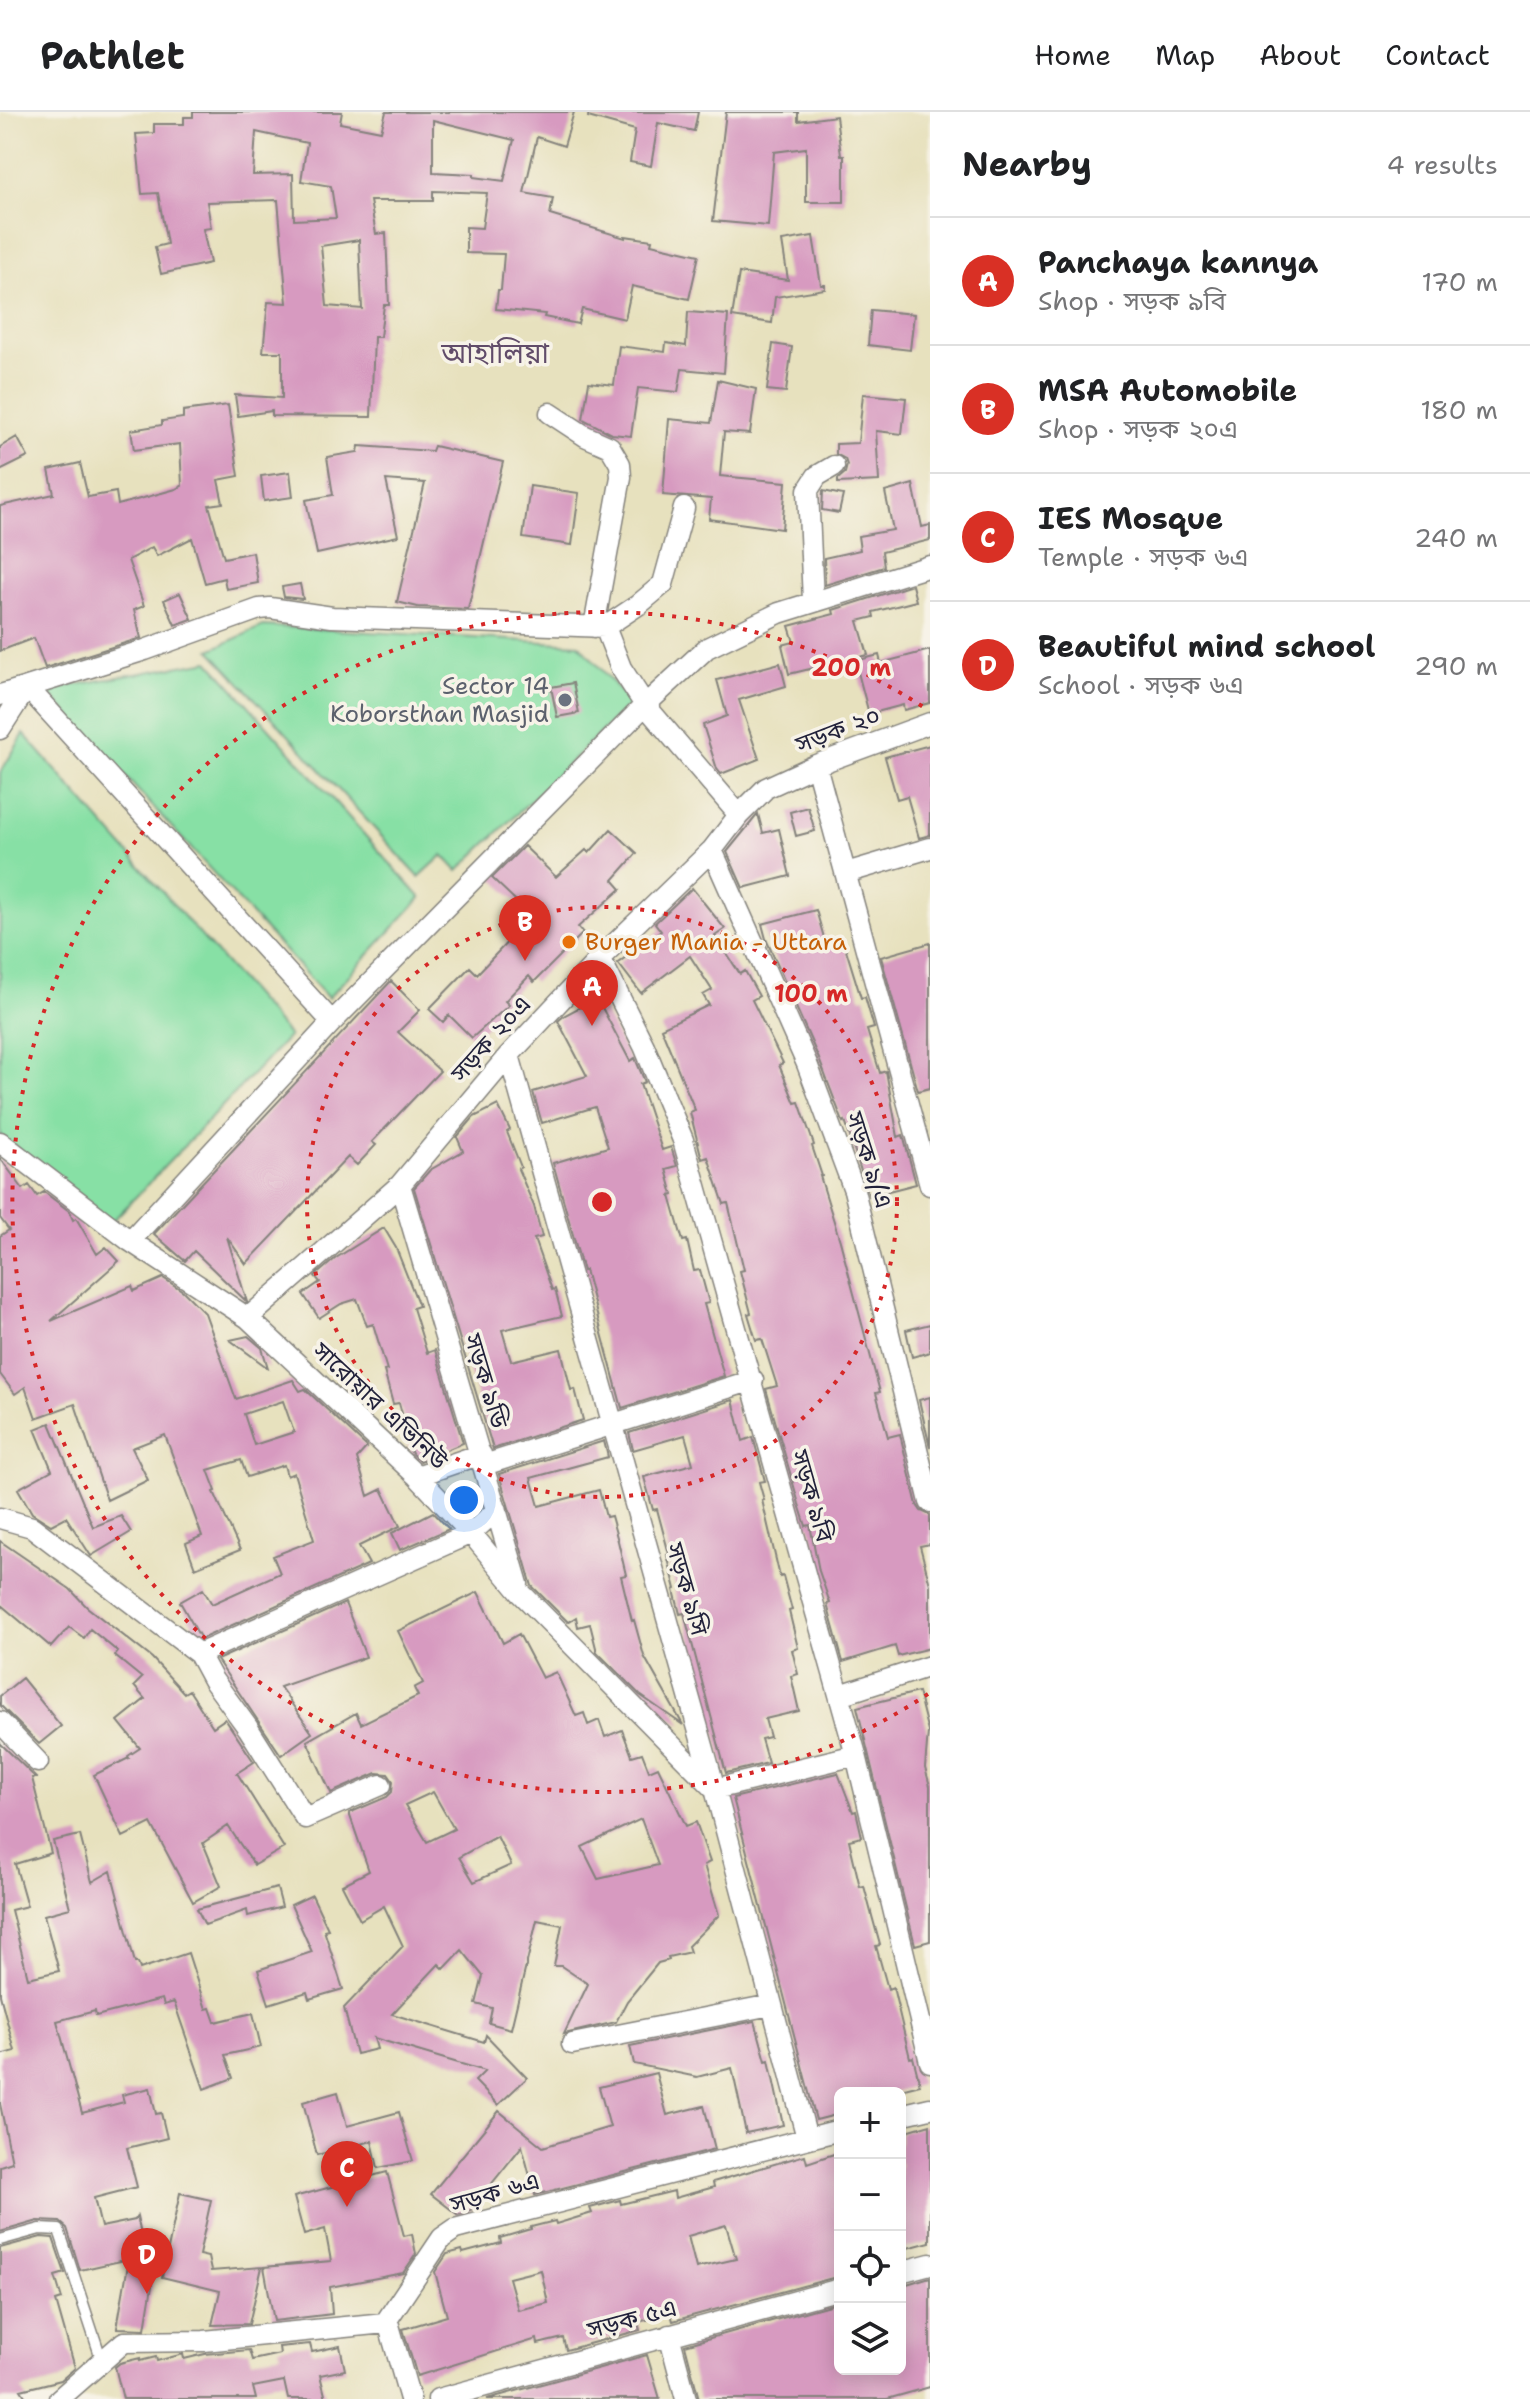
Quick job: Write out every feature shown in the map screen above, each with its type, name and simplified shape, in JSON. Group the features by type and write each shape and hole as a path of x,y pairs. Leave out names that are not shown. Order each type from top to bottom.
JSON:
{"street":[{"path":"550,413 585,436 610,447 620,464 621,477 600,627 645,705 739,815"},
{"path":"813,601 808,490 817,476 834,466"},
{"path":"0,695 145,650 251,611 270,608 332,617 600,627 638,605 663,584 684,508"},
{"path":"130,1241 332,1022 645,705 707,648 779,613 930,566"},
{"path":"0,729 27,687"},
{"path":"27,687 332,1022"},
{"name":"সড়ক ২০","path":"766,788 816,765 930,723"},
{"path":"816,765 930,1185"},
{"name":"সড়ক ২০এ","path":"248,1318 400,1185 509,1055 600,958 712,850 739,815 766,788"},
{"path":"846,873 930,848"},
{"name":"সড়ক ৯/এ","path":"712,850 802,1051 854,1190 930,1502"},
{"name":"সড়ক ৯বি","path":"600,958 644,1046 683,1140 840,1695 930,2062"},
{"name":"সড়ক ৯সি","path":"509,1055 715,1789 807,2138"},
{"name":"সারোয়ার এভিনিউ","path":"0,1142 130,1241 248,1318 417,1476 471,1533 520,1592 715,1789"},
{"name":"সড়ক ৯ডি","path":"400,1185 520,1592"},
{"path":"417,1476 613,1423 753,1380"},
{"path":"199,1654 471,1533 497,1510"},
{"path":"0,1518 32,1527 199,1654 305,1818 381,1785"},
{"path":"840,1695 930,1666"},
{"path":"0,1722 38,1762"},
{"path":"715,1789 856,1755"},
{"path":"572,2044 771,2005"},
{"path":"906,2114 930,2108"},
{"name":"সড়ক ৬এ","path":"388,2322 442,2238 455,2229 834,2131"},
{"path":"906,2270 930,2264"},
{"name":"সড়ক ৫এ","path":"438,2399 834,2291"},
{"path":"59,2399 124,2342 204,2341 388,2322 410,2399"},
{"path":"669,2335 686,2399"}],"lane":[{"path":"0,2240 40,2229 59,2230 102,2361"}],"green space":[{"path":"263,626 579,644 631,703 458,871 443,855 419,877 210,650"},
{"path":"209,661 421,898 328,998 46,690"},
{"path":"24,734 289,1036 109,1225 0,1135 0,773"}],"building":[{"path":"193,112 342,112 340,123 381,131 386,112 574,112 564,146 537,137 524,193 553,198 550,215 625,238 652,240 651,244 699,255 689,299 632,286 625,319 582,309 578,324 544,317 545,314 496,309 504,254 466,253 466,227 482,228 487,193 433,191 433,201 370,201 376,234 386,233 389,305 384,305 380,337 374,337 371,417 272,416 272,411 238,416 235,395 282,398 282,352 263,352 268,302 287,303 278,200 207,202 211,228 203,229 210,263 161,274 155,247 167,244 158,193 142,194 136,134 154,133 154,124 184,124 184,117 193,117","holes":["433,120 514,140 504,181 474,177 474,174 433,172","256,132 307,143 301,181 331,186 336,218 294,220 293,174 253,175","359,240 362,309 327,306 321,246"]},
{"path":"589,112 698,112 694,131 658,123 651,166 630,162 635,130 588,117"},
{"path":"726,112 798,112 798,121 836,116 841,155 844,155 844,202 806,202 806,148 774,152 768,226 713,221"},
{"path":"813,236 821,285 825,285 825,289 775,297 772,323 732,317 739,273 788,280 782,241"},
{"path":"871,310 914,314 910,350 868,345"},
{"path":"688,312 728,315 724,373 682,369 678,392 638,388 631,436 612,434 583,419 589,382 614,385 619,346 665,352 666,343 686,346"},
{"path":"773,344 792,347 786,392 767,390"},
{"path":"718,380 756,389 750,434 724,432 720,476 786,482 782,529 709,519 711,499 663,495 669,419 711,423"},
{"path":"863,394 906,398 902,434 876,431 879,481 838,483 847,465 845,459 836,454 836,444 858,443"},
{"path":"228,405 239,476 218,480 223,503 209,505 224,558 253,552 258,583 226,589 224,578 205,583 192,538 157,556 152,547 128,560 144,606 134,610 141,638 45,668 34,638 0,651 0,506 54,494 49,470 80,463 88,497 116,492 118,505 176,489 182,486 180,444 134,450 131,430 183,418 183,411"},
{"path":"17,437 28,457 0,471 0,447"},
{"path":"359,446 432,451 434,446 503,462 468,609 418,607 397,602 425,483 386,480 398,536 317,554 306,500 333,495 327,457 358,452"},
{"path":"290,472 293,497 264,501 261,476"},
{"path":"913,484 922,527 930,525 930,540 882,552 884,567 825,585 824,558 860,550 858,536 893,530 885,492"},
{"path":"530,486 579,493 572,545 523,538"},
{"path":"823,491 843,495 839,513 822,510"},
{"path":"300,584 303,599 284,597 282,587"},
{"path":"912,585 916,601 873,612 874,617 858,621 868,655 789,674 782,645 794,642 789,626 834,614 833,610"},
{"path":"180,593 192,619 175,625 164,600"},
{"path":"930,650 930,703 904,710 903,705 869,714 855,661 879,655 881,663"},
{"path":"780,663 786,686 739,700 759,759 721,774 703,725 727,716 717,680"},
{"name":"Sector 14 Koborsthan Masjid","path":"573,683 579,713 557,717 551,687"},
{"path":"930,745 930,835 919,838 907,796 897,799 885,757"},
{"path":"808,807 815,831 796,836 790,812"},
{"path":"758,814 763,833 779,829 790,876 743,888 727,852"},
{"path":"611,829 637,853 613,880 621,889 578,927 583,933 534,982 529,976 505,1001 509,1005 472,1038 449,1015 443,1022 429,1009 470,967 477,974 532,916 492,878 524,846 556,877 586,850 589,853"},
{"path":"692,888 725,929 715,936 740,974 745,971 759,996 752,1000 783,1063 779,1065 795,1103 799,1102 814,1145 880,1392 876,1393 888,1437 900,1434 917,1505 930,1515 930,1544 920,1546 930,1585 930,1648 898,1656 895,1646 843,1662 810,1525 806,1526 766,1389 777,1386 762,1339 756,1340 748,1314 751,1313 740,1271 744,1270 728,1203 724,1204 708,1157 702,1159 690,1112 695,1110 661,1028 709,1005 703,995 712,990 690,956 641,993 618,963 661,931 655,923"},
{"path":"816,910 827,948 844,943 861,998 865,997 874,1028 867,1030 880,1073 886,1071 898,1137 903,1135 916,1184 869,1196 845,1121 766,939 762,924"},
{"path":"930,943 930,1088 918,1091 881,957"},
{"path":"391,981 420,1010 398,1032 440,1071 372,1142 376,1145 357,1165 348,1157 246,1264 227,1237 247,1302 194,1251 185,1261 154,1234"},
{"path":"597,998 630,1061 635,1058 645,1082 640,1084 662,1150 671,1147 677,1166 666,1169 673,1195 670,1196 683,1241 687,1240 694,1271 700,1270 709,1303 704,1304 724,1376 622,1408 553,1163 608,1147 595,1107 542,1123 533,1092 587,1076 558,1021"},
{"path":"498,1105 510,1130 507,1132 521,1167 518,1169 534,1206 542,1237 534,1239 552,1290 555,1289 562,1316 502,1330 511,1361 561,1349 571,1390 575,1389 583,1420 493,1449 414,1188 430,1170 463,1151 457,1137 474,1117"},
{"path":"0,1158 23,1189 29,1185 37,1196 44,1192 69,1211 97,1254 106,1247 119,1261 51,1321 132,1286 134,1291 163,1278 183,1291 205,1313 236,1399 293,1380 300,1391 305,1389 367,1447 357,1458 368,1496 382,1489 400,1526 359,1546 369,1564 201,1639 180,1602 203,1589 212,1604 280,1573 273,1556 314,1540 294,1473 287,1476 284,1465 247,1477 241,1460 208,1470 214,1492 240,1550 195,1568 186,1543 202,1536 165,1435 132,1448 148,1480 107,1500 75,1404 36,1418 25,1387 15,1394 0,1374 0,1236 9,1230 0,1218","holes":["283,1401 294,1432 254,1445 244,1414"]},
{"path":"384,1228 396,1248 419,1306 413,1308 427,1353 435,1350 463,1443 420,1461 412,1454 403,1433 407,1431 399,1403 393,1404 384,1371 387,1370 373,1324 367,1326 357,1299 341,1304 319,1318 303,1294 320,1282 315,1276 336,1258"},
{"path":"930,1324 930,1352 912,1357 906,1330"},
{"path":"248,1336 262,1348 268,1368 230,1340"},
{"path":"930,1397 930,1447 919,1400"},
{"path":"733,1400 743,1441 753,1437 765,1481 759,1482 762,1500 780,1577 783,1576 792,1610 789,1611 798,1648 792,1650 798,1674 791,1676 799,1711 765,1719 770,1737 761,1739 768,1763 726,1773 684,1613 680,1614 657,1509 653,1510 644,1477 693,1464 685,1435 633,1450 629,1433"},
{"path":"50,1423 93,1527 121,1516 131,1532 91,1556 66,1517 51,1525 32,1513 18,1489 52,1470 35,1429"},
{"path":"604,1441 608,1457 531,1478 539,1506 599,1490 606,1517 611,1516 618,1541 626,1575 621,1576 644,1656 683,1725 640,1695 597,1652 590,1624 578,1627 576,1617 568,1622 532,1586 499,1474"},
{"path":"433,1512 449,1529 400,1550 392,1533"},
{"path":"0,1541 70,1589 87,1607 152,1658 184,1693 189,1690 213,1727 225,1719 254,1762 237,1773 284,1848 254,1865 228,1826 203,1843 221,1886 193,1902 151,1823 123,1837 94,1775 129,1758 140,1748 118,1721 145,1699 134,1686 142,1678 115,1656 118,1652 90,1629 84,1638 69,1627 51,1647 0,1604"},
{"path":"478,1592 503,1643 519,1634 542,1678 556,1672 576,1716 584,1713 588,1725 599,1720 605,1737 622,1730 632,1756 642,1753 649,1771 658,1767 686,1826 696,1822 710,1862 704,1865 719,1915 688,1946 690,1952 668,1957 669,1960 658,1963 627,2001 616,2022 564,2034 588,1984 561,1966 554,1966 562,1925 537,1920 511,2029 489,2023 492,2008 476,2004 483,1976 462,1950 444,1969 439,1964 392,2014 484,2042 486,2035 527,2078 498,2105 475,2081 485,2071 374,2038 377,2049 356,2054 344,2008 403,1946 384,1906 360,1920 342,1885 369,1871 349,1813 387,1797 392,1792 393,1781 388,1774 377,1773 331,1793 307,1741 356,1713 361,1724 418,1696 414,1688 423,1683 398,1631","holes":["433,1792 454,1829 427,1842 405,1805","641,1819 658,1865 598,1879 582,1847","497,1836 511,1865 474,1882 459,1857"]},
{"path":"345,1603 366,1657 280,1687 312,1733 281,1755 217,1660"},
{"path":"22,1678 61,1726 39,1744 0,1705 0,1696"},
{"path":"918,1692 928,1732 925,1768 930,1786 930,1941 915,1945 857,1707"},
{"path":"0,1743 36,1778 32,1778 51,1853 15,1864 27,1906 11,1910 28,1978 59,1971 44,1915 70,1908 53,1841 80,1835 92,1882 111,1871 135,1963 140,1969 188,1953 206,2009 210,2008 215,2022 253,2013 261,2047 225,2055 233,2078 204,2089 174,2002 164,2005 162,1999 96,2016 95,2011 57,2021 82,2113 124,2102 122,2095 150,2088 156,2114 161,2113 167,2138 127,2148 137,2187 94,2198 101,2227 135,2220 137,2216 152,2286 145,2329 117,2328 129,2259 80,2270 67,2228 60,2222 38,2221 0,2232 0,2166 12,2162 0,2104 0,2055 15,2051 0,1995"},
{"path":"838,1773 853,1812 856,1811 862,1837 849,1840 860,1887 864,1886 880,1945 876,1946 888,1989 893,1987 910,2058 913,2057 920,2085 906,2089 834,2087 834,2116 816,2120 733,1798"},
{"path":"277,1888 282,1907 248,1916 247,1910 205,1925 197,1909"},
{"path":"312,1895 328,1929 324,1930 343,1989 309,1999 307,1992 269,2004 258,1970 312,1952 291,1905"},
{"path":"755,2021 766,2061 769,2060 783,2125 746,2133 732,2068 697,2077 634,2064 630,2046"},
{"path":"656,2073 667,2115 704,2106 715,2149 535,2195 522,2146 469,2212 458,2215 431,2194 499,2111 543,2147 610,2127 599,2087"},
{"path":"338,2092 347,2126 399,2112 413,2161 378,2168 372,2141 317,2155 303,2102"},
{"path":"930,2124 930,2242 906,2248 906,2159 906,2131"},
{"path":"834,2154 834,2278 673,2321 671,2314 638,2322 640,2330 566,2350 563,2338 538,2344 537,2339 417,2376 403,2329 447,2316 435,2272 447,2254 501,2243 500,2238 531,2227 555,2221 556,2224 592,2213 590,2208 620,2200 621,2204 674,2191 675,2198 714,2187 713,2182 805,2155 807,2163","holes":["726,2225 736,2259 696,2268 688,2236","541,2270 548,2303 518,2310 509,2278"]},
{"path":"387,2172 404,2236 412,2234 416,2254 403,2273 330,2287 332,2314 274,2321 264,2267 331,2261 325,2229 304,2235 294,2197"},
{"path":"180,2193 211,2200 199,2255 208,2257 211,2271 262,2267 249,2324 212,2325 220,2291 162,2277"},
{"path":"41,2237 53,2238 65,2273 55,2276 62,2299 56,2301 75,2368 61,2380 21,2390 27,2399 0,2399 0,2248"},
{"path":"930,2277 930,2387 887,2399 699,2399 685,2345 834,2304 834,2375 906,2375 906,2284"},
{"path":"310,2344 312,2352 340,2346 345,2370 320,2375 326,2399 288,2399 284,2381 253,2387 256,2399 123,2399 115,2367 140,2358 140,2361 156,2357 157,2361 183,2354 184,2359 249,2350 252,2360 280,2354 279,2347"},
{"path":"647,2355 660,2399 487,2399"}],"place":[{"name":"Sector 14 Koborsthan Masjid","path":"565,700"},
{"name":"Burger Mania - Uttara","path":"569,942"},
{"name":"MSA Automobile","path":"525,961"},
{"name":"Panchaya kannya","path":"592,1026"},
{"name":"IES Mosque","path":"347,2207"},
{"name":"Beautiful mind school","path":"147,2294"}],"district":[{"name":"আহালিয়া","path":"495,353"}]}
